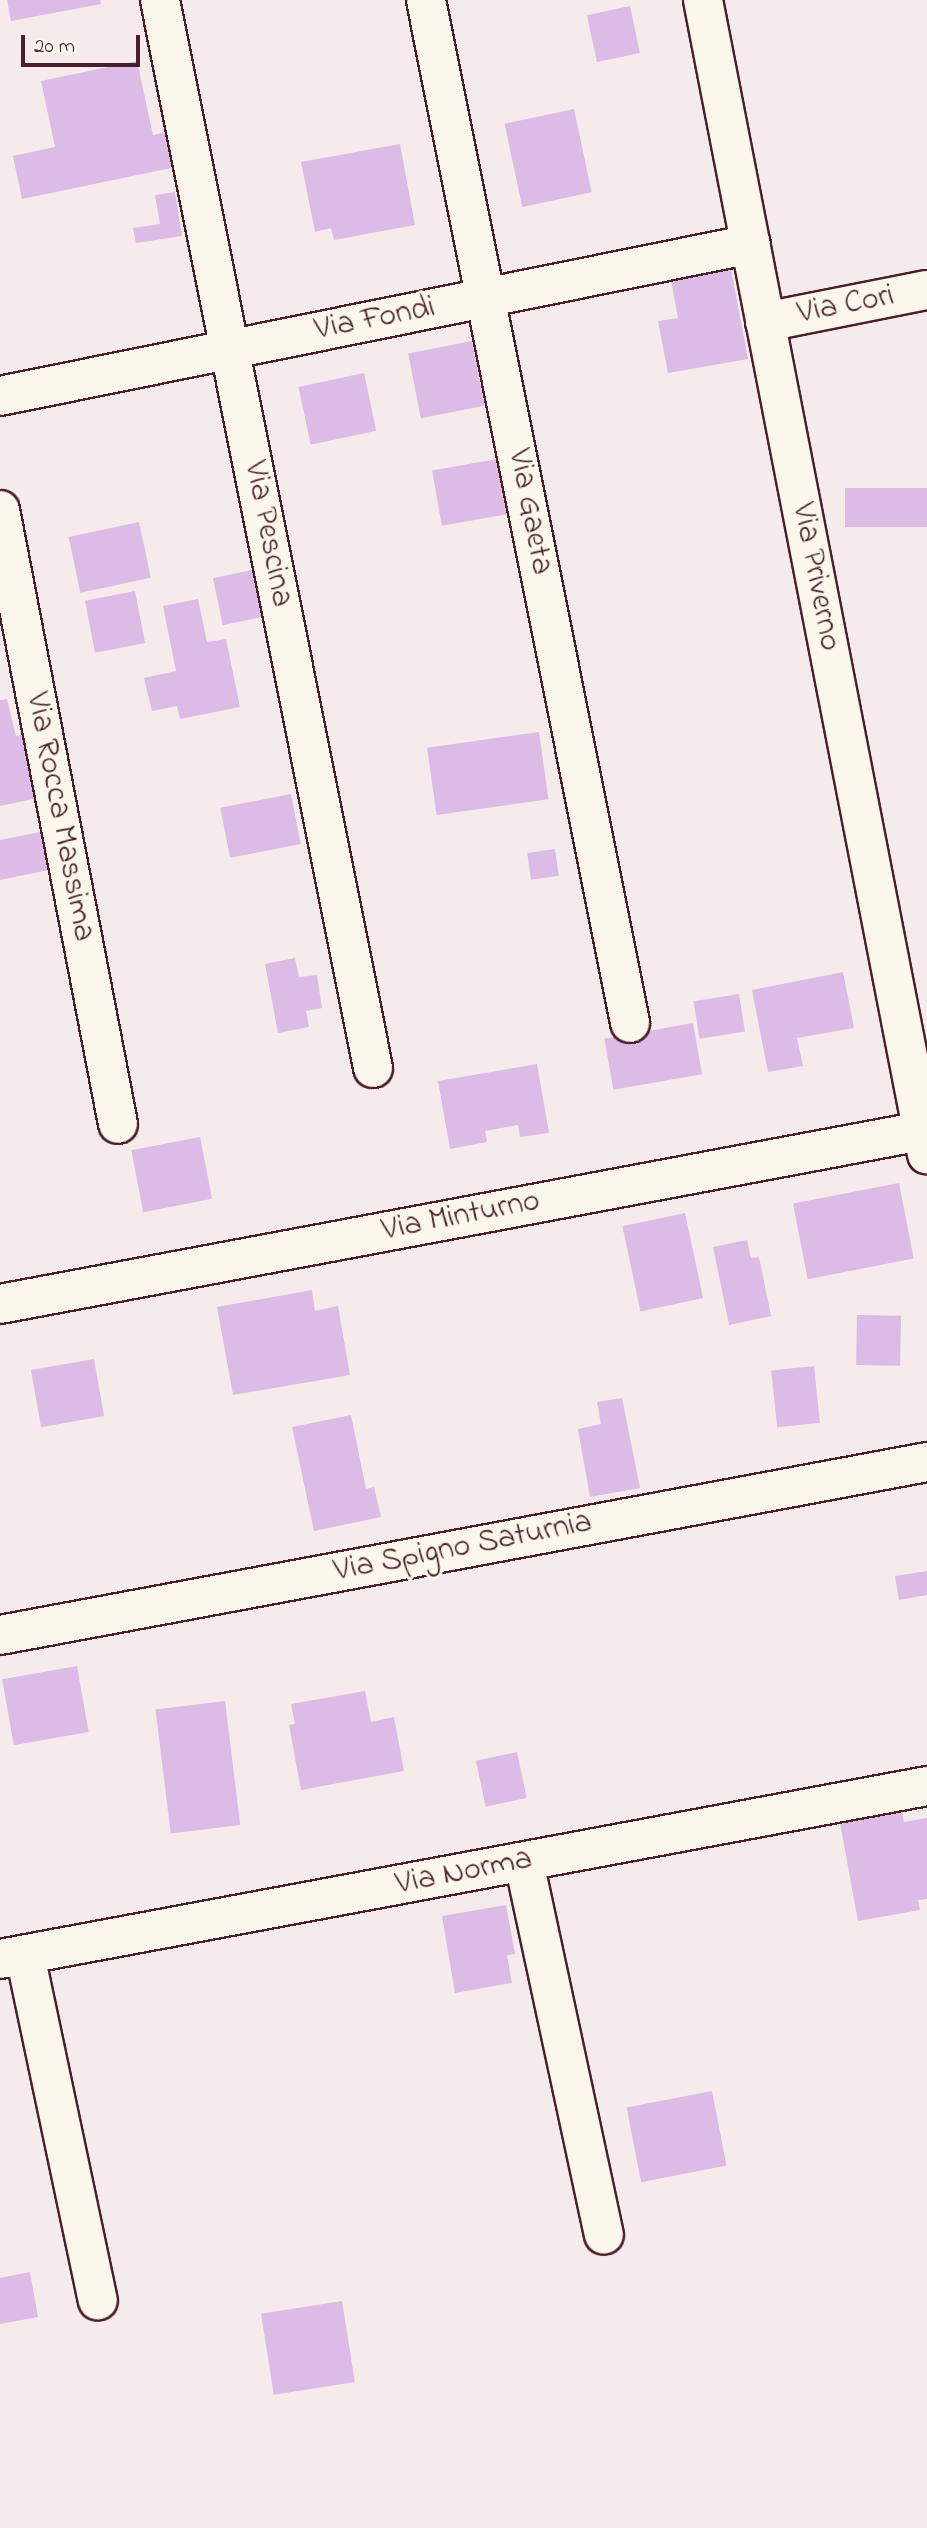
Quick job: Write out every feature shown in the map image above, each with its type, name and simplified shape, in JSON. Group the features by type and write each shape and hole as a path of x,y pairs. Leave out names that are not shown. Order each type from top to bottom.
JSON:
{"street":[{"name":"Via Pescina","path":"160,0 373,1068"},
{"name":"Via Gaeta","path":"426,0 630,1023"},
{"name":"Via Priverno","path":"703,0 925,1138"},
{"name":"Via Fondi","path":"0,396 751,244"},
{"name":"Via Cori","path":"765,322 927,290"},
{"name":"Via Rocca Massima","path":"0,510 118,1125"},
{"name":"Via Minturno","path":"0,1304 925,1138"},
{"name":"Via Spigno Saturnia","path":"0,1635 927,1462"},
{"name":"Via Norma","path":"12,1957 927,1786"},
{"path":"524,1862 604,2235"},
{"path":"12,1957 98,2301"}],"building":[{"path":"7,0 100,0 101,4 11,21"},
{"path":"630,6 640,53 597,62 587,15"},
{"path":"137,61 153,135 173,131 181,166 22,199 13,156 55,147 41,81"},
{"path":"574,109 592,192 522,207 505,124"},
{"path":"400,144 415,225 334,240 331,228 315,232 301,162"},
{"path":"175,192 182,236 136,243 133,228 160,224 155,195"},
{"path":"731,269 748,359 668,373 658,321 678,318 671,280"},
{"path":"472,341 485,406 421,418 408,353"},
{"path":"364,373 376,431 311,445 298,387"},
{"path":"503,458 513,513 442,526 432,471"},
{"path":"845,488 927,488 927,527 845,527"},
{"path":"139,522 151,578 80,593 69,537"},
{"path":"252,570 262,617 223,625 213,578"},
{"path":"135,591 145,643 95,653 85,601"},
{"path":"198,599 207,642 226,639 240,707 180,719 177,706 152,711 144,678 176,671 163,606"},
{"path":"7,699 16,736 24,735 38,798 0,806 0,700"},
{"path":"539,732 548,799 437,815 427,748"},
{"path":"291,794 301,844 230,858 220,808"},
{"path":"45,831 53,869 0,880 0,840"},
{"path":"555,849 559,876 531,880 527,853"},
{"path":"295,958 299,977 317,975 322,1008 306,1011 309,1027 278,1033 265,964"},
{"path":"843,972 854,1028 797,1038 803,1066 768,1072 752,990"},
{"path":"739,994 745,1032 700,1039 694,1001"},
{"path":"693,1023 702,1074 613,1090 604,1039"},
{"path":"537,1064 549,1133 520,1137 518,1125 485,1131 487,1142 450,1149 438,1081"},
{"path":"200,1137 212,1199 143,1212 131,1150"},
{"path":"899,1183 914,1259 808,1279 793,1204"},
{"path":"685,1213 703,1298 640,1311 622,1226"},
{"path":"747,1240 751,1258 759,1257 771,1316 729,1325 713,1247"},
{"path":"312,1290 315,1311 338,1306 350,1375 233,1395 217,1307"},
{"path":"857,1315 901,1316 900,1366 856,1365"},
{"path":"94,1359 104,1416 41,1427 31,1370"},
{"path":"814,1366 820,1423 777,1427 771,1370"},
{"path":"622,1398 640,1488 590,1497 578,1429 601,1424 597,1402"},
{"path":"351,1415 366,1489 374,1487 381,1517 314,1531 292,1427"},
{"path":"927,1571 927,1595 899,1600 895,1576"},
{"path":"77,1666 89,1732 14,1745 2,1679"},
{"path":"365,1691 371,1722 394,1717 404,1771 301,1790 289,1725 295,1724 291,1704"},
{"path":"225,1701 240,1825 171,1834 156,1710"},
{"path":"517,1752 527,1798 486,1807 476,1761"},
{"path":"902,1812 904,1822 927,1818 927,1899 918,1900 920,1910 858,1921 840,1823"},
{"path":"506,1905 515,1954 507,1955 512,1983 455,1993 442,1916"},
{"path":"712,2091 727,2166 641,2182 627,2108"},
{"path":"30,2272 38,2317 0,2324 0,2278"},
{"path":"342,2301 355,2382 274,2395 261,2314"}]}
